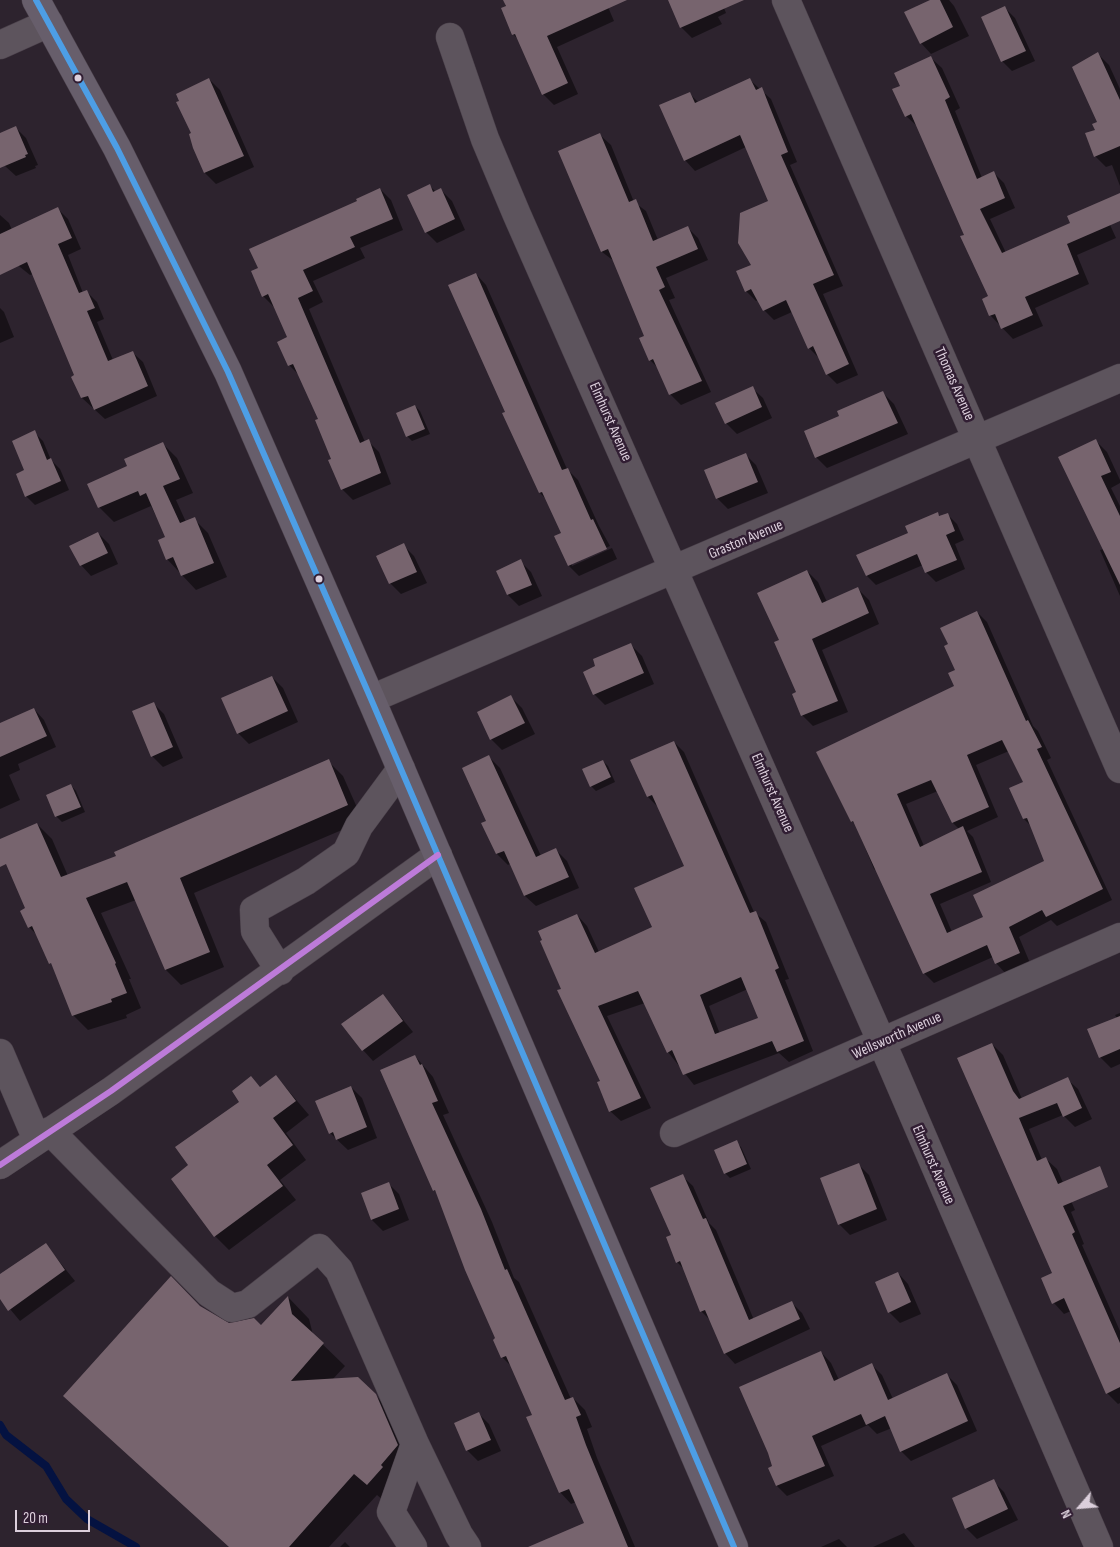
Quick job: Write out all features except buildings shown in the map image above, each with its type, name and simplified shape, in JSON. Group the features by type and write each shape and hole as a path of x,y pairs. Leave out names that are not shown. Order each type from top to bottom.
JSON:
{"main road":[{"path":"43,12 169,248 228,372 371,699 734,1547"}],"street":[{"name":"Thomas Avenue","path":"786,0 1120,769"},
{"path":"0,45 43,12"},
{"name":"Elmhurst Avenue","path":"450,37 485,139 881,1043 1099,1547"},
{"name":"Graston Avenue","path":"371,699 1120,378"},
{"path":"280,971 255,931 254,910 306,881 346,853 359,826 401,769"},
{"path":"0,1165 111,1091 280,971 438,855"},
{"name":"Wellsworth Avenue","path":"674,1133 1120,937"},
{"path":"0,1053 44,1136 208,1293 232,1308 248,1304 319,1248 338,1270 415,1444 459,1535 467,1547"},
{"path":"413,1547 391,1512 415,1444"}],"waterway":[{"path":"0,1425 6,1435 46,1466 66,1499 87,1519 136,1547"}],"transit line":[{"path":"36,0 117,148 228,372 371,699 734,1547"},
{"path":"0,1165 111,1091 438,855"}]}
